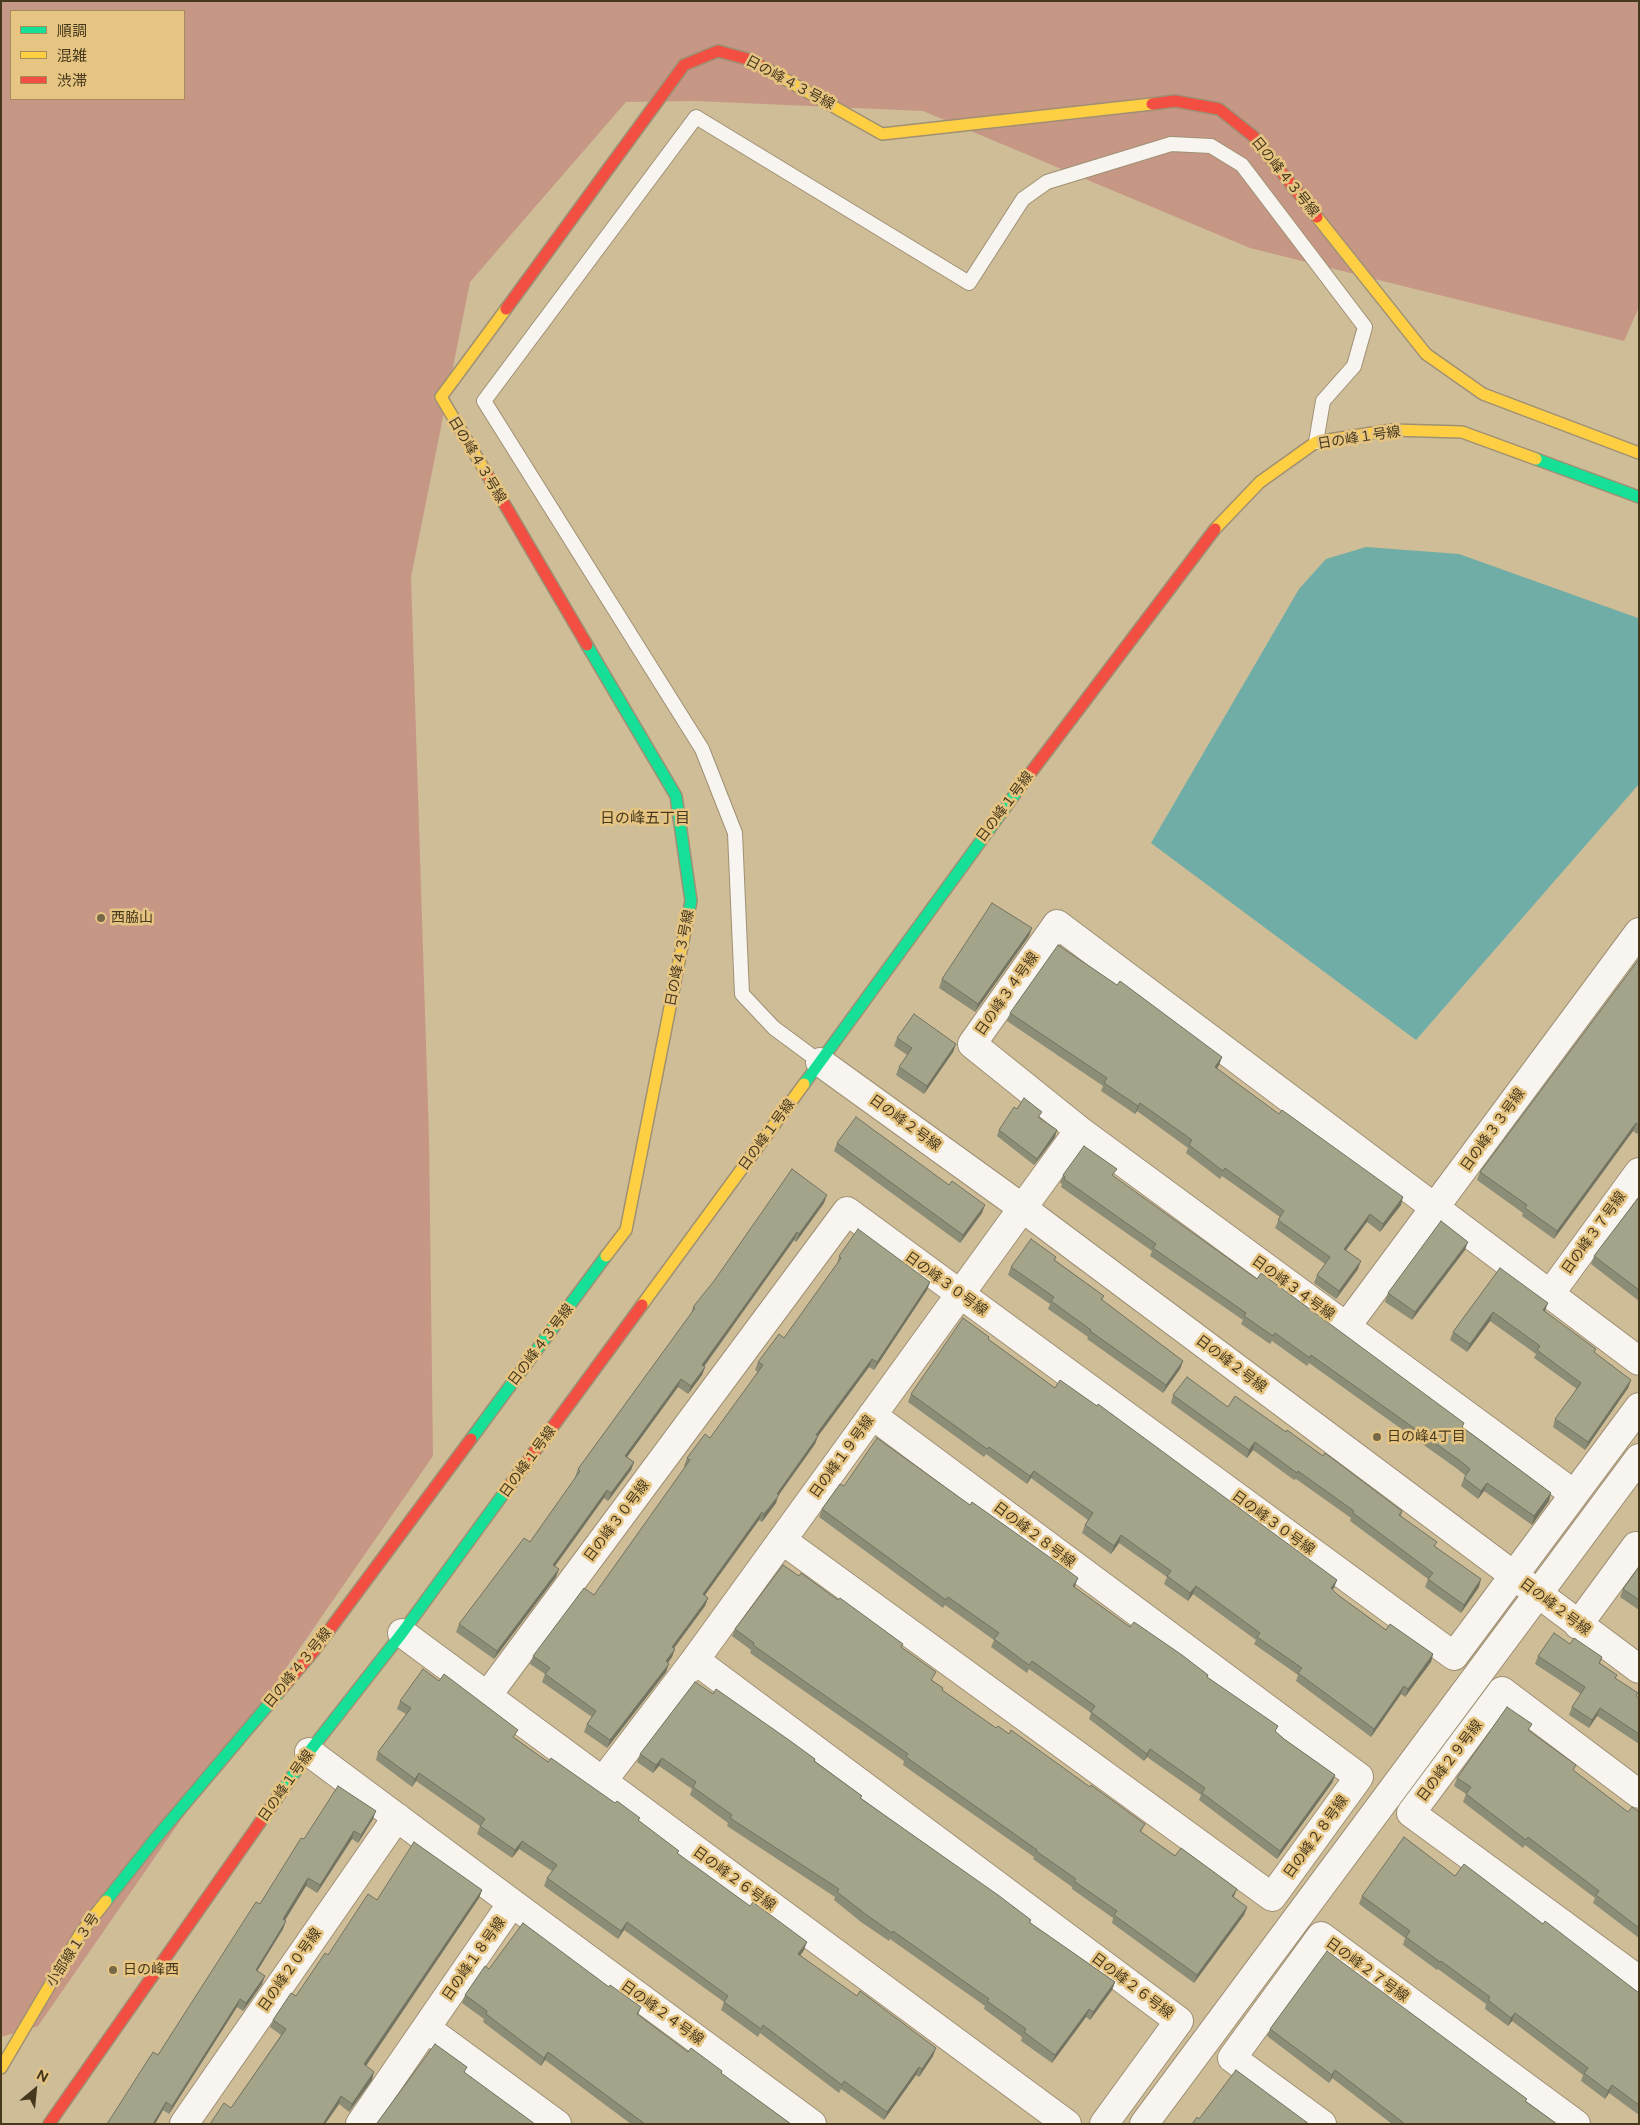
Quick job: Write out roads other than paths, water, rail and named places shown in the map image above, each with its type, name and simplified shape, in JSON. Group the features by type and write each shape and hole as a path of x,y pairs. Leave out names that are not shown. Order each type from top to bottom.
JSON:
{"street":[{"name":"日の峰４３号線","path":"155,1838 313,1652 626,1230 691,901 676,796 441,398 684,65 718,51 751,60 882,134 1175,101 1219,110 1253,136 1426,354 1483,394 1639,453"},
{"name":"日の峰１号線","path":"49,2124 309,1752 402,1633 970,854 1219,523 1260,482 1316,442 1391,430 1462,432 1639,498"},
{"name":"日の峰３４号線","path":"1574,1494 1079,1130 972,1044 1057,924 1639,1361"},
{"name":"日の峰３３号線","path":"1346,1327 1639,932"},
{"name":"日の峰２号線","path":"820,1062 1021,1207 1538,1596 1639,1669"},
{"name":"日の峰１９号線","path":"602,1782 695,1660 1021,1207 1079,1130"},
{"name":"日の峰３７号線","path":"1550,1294 1639,1172"},
{"name":"日の峰３０号線","path":"487,1696 847,1211 1454,1656 1513,1576"},
{"path":"1513,1576 1639,1407"},
{"name":"日の峰２８号線","path":"782,1540 1272,1898 1348,1793 1359,1777 872,1415"},
{"path":"1144,2124 1639,1458"},
{"path":"1578,1624 1636,1546 1639,1548"},
{"name":"日の峰２６号線","path":"402,1633 1067,2124"},
{"name":"日の峰２６号線","path":"695,1660 1179,2021 1104,2124"},
{"name":"日の峰２９号線","path":"1639,1794 1502,1691 1411,1813 1639,1980"},
{"name":"日の峰１８号線","path":"309,1752 512,1903 360,2124"},
{"name":"日の峰２０号線","path":"184,2124 397,1817"},
{"name":"小部線１３号","path":"1,2068 80,1934 155,1838"},
{"name":"日の峰２４号線","path":"512,1903 812,2124"},
{"name":"日の峰２７号線","path":"1322,2124 1232,2058 1321,1936 1576,2124"},
{"path":"426,2028 557,2124"}],"lane":[{"path":"820,1062 774,1028 742,994 734,833 702,749 484,402 696,117 969,283 1023,199 1047,182 1171,144 1211,146 1242,165 1365,327 1354,366 1322,401 1316,442"}],"water":[{"path":"1366,547 1459,554 1638,618 1639,784 1416,1040 1151,843 1299,589 1326,559"}],"place":[{"name":"西脇山","path":"101,918"},
{"name":"日の峰4丁目","path":"1377,1437"},
{"name":"日の峰西","path":"113,1970"}],"district":[{"name":"日の峰五丁目","path":"645,819"}]}
